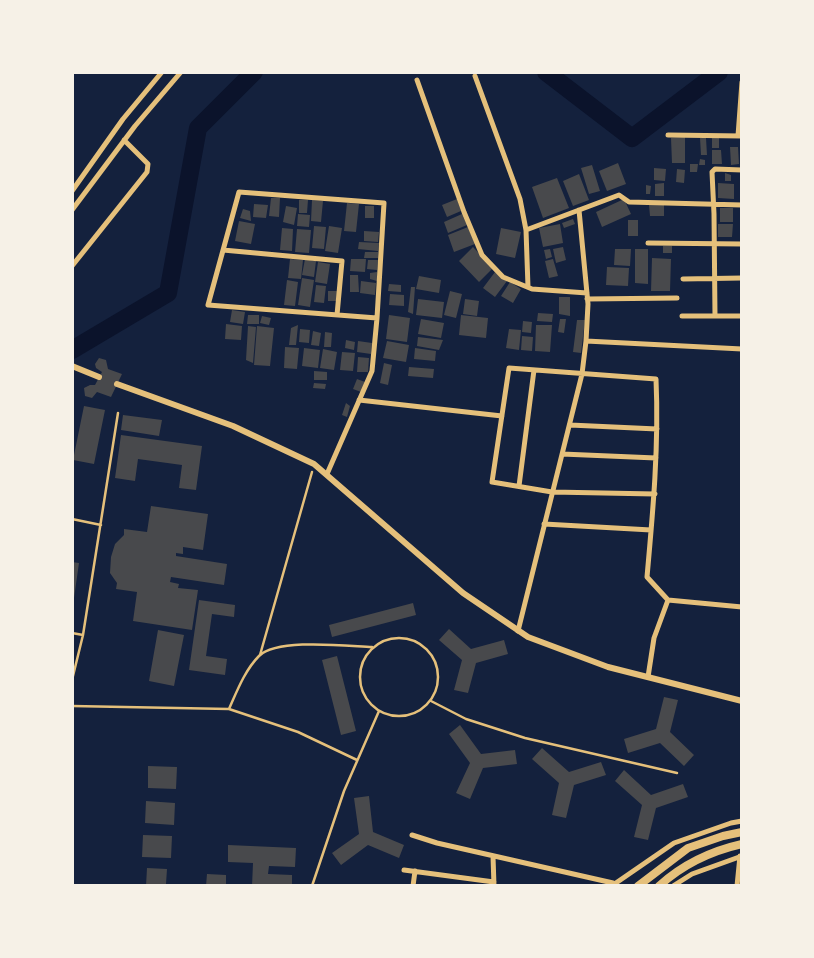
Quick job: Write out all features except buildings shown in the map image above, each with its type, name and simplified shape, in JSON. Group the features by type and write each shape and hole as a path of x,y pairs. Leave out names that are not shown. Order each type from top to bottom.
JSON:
{"main road":[{"path":"638,886 688,848 723,836 742,832"},
{"path":"659,886 692,862 742,844"}],"street":[{"path":"72,191 123,119 162,72"},
{"path":"72,210 124,140 181,72"},
{"path":"475,76 520,199 526,230 528,287"},
{"path":"417,80 464,212 482,255 504,277 532,289 587,296 677,298"},
{"path":"668,135 740,136 742,82"},
{"path":"72,266 147,172 148,164 124,140"},
{"path":"715,316 713,171 742,170"},
{"path":"327,474 372,371 377,318 384,203 239,192 208,305 377,318"},
{"path":"526,230 619,195 629,202 742,205"},
{"path":"518,631 582,374 586,341 587,296 579,210"},
{"path":"648,243 742,244"},
{"path":"223,250 342,261 337,315"},
{"path":"683,279 742,278"},
{"path":"682,316 742,316"},
{"path":"586,341 742,349"},
{"path":"72,366 99,377"},
{"path":"655,494 552,492 492,482 509,368 656,379 655,494 647,577 668,600 742,607"},
{"path":"519,486 534,370"},
{"path":"118,384 233,426 314,464 462,593 528,637 608,666 742,701"},
{"path":"359,400 502,416"},
{"path":"570,425 657,429"},
{"path":"562,454 656,458"},
{"path":"544,524 651,530"},
{"path":"648,677 654,638 668,600"},
{"path":"412,835 437,843 613,884 674,843 742,821"},
{"path":"404,870 494,884 494,856"},
{"path":"673,886 692,874 741,856 737,886"},
{"path":"413,886 415,872"}],"lane":[{"path":"72,680 83,635 118,413"},
{"path":"229,709 247,672 260,655 312,472"},
{"path":"72,519 101,525"},
{"path":"72,633 83,635"},
{"path":"260,655 289,645 372,647 393,638 408,639 423,646 433,657 438,672 437,687 431,701 419,712 404,717 389,716 375,709 364,698 359,683 360,668 372,647"},
{"path":"431,701 466,719 525,738 677,773"},
{"path":"72,706 229,709 298,732 357,760"},
{"path":"312,886 357,760 379,711"}],"waterway":[{"path":"72,350 168,293 198,128 254,72"},
{"path":"546,72 632,138 719,72"}]}
